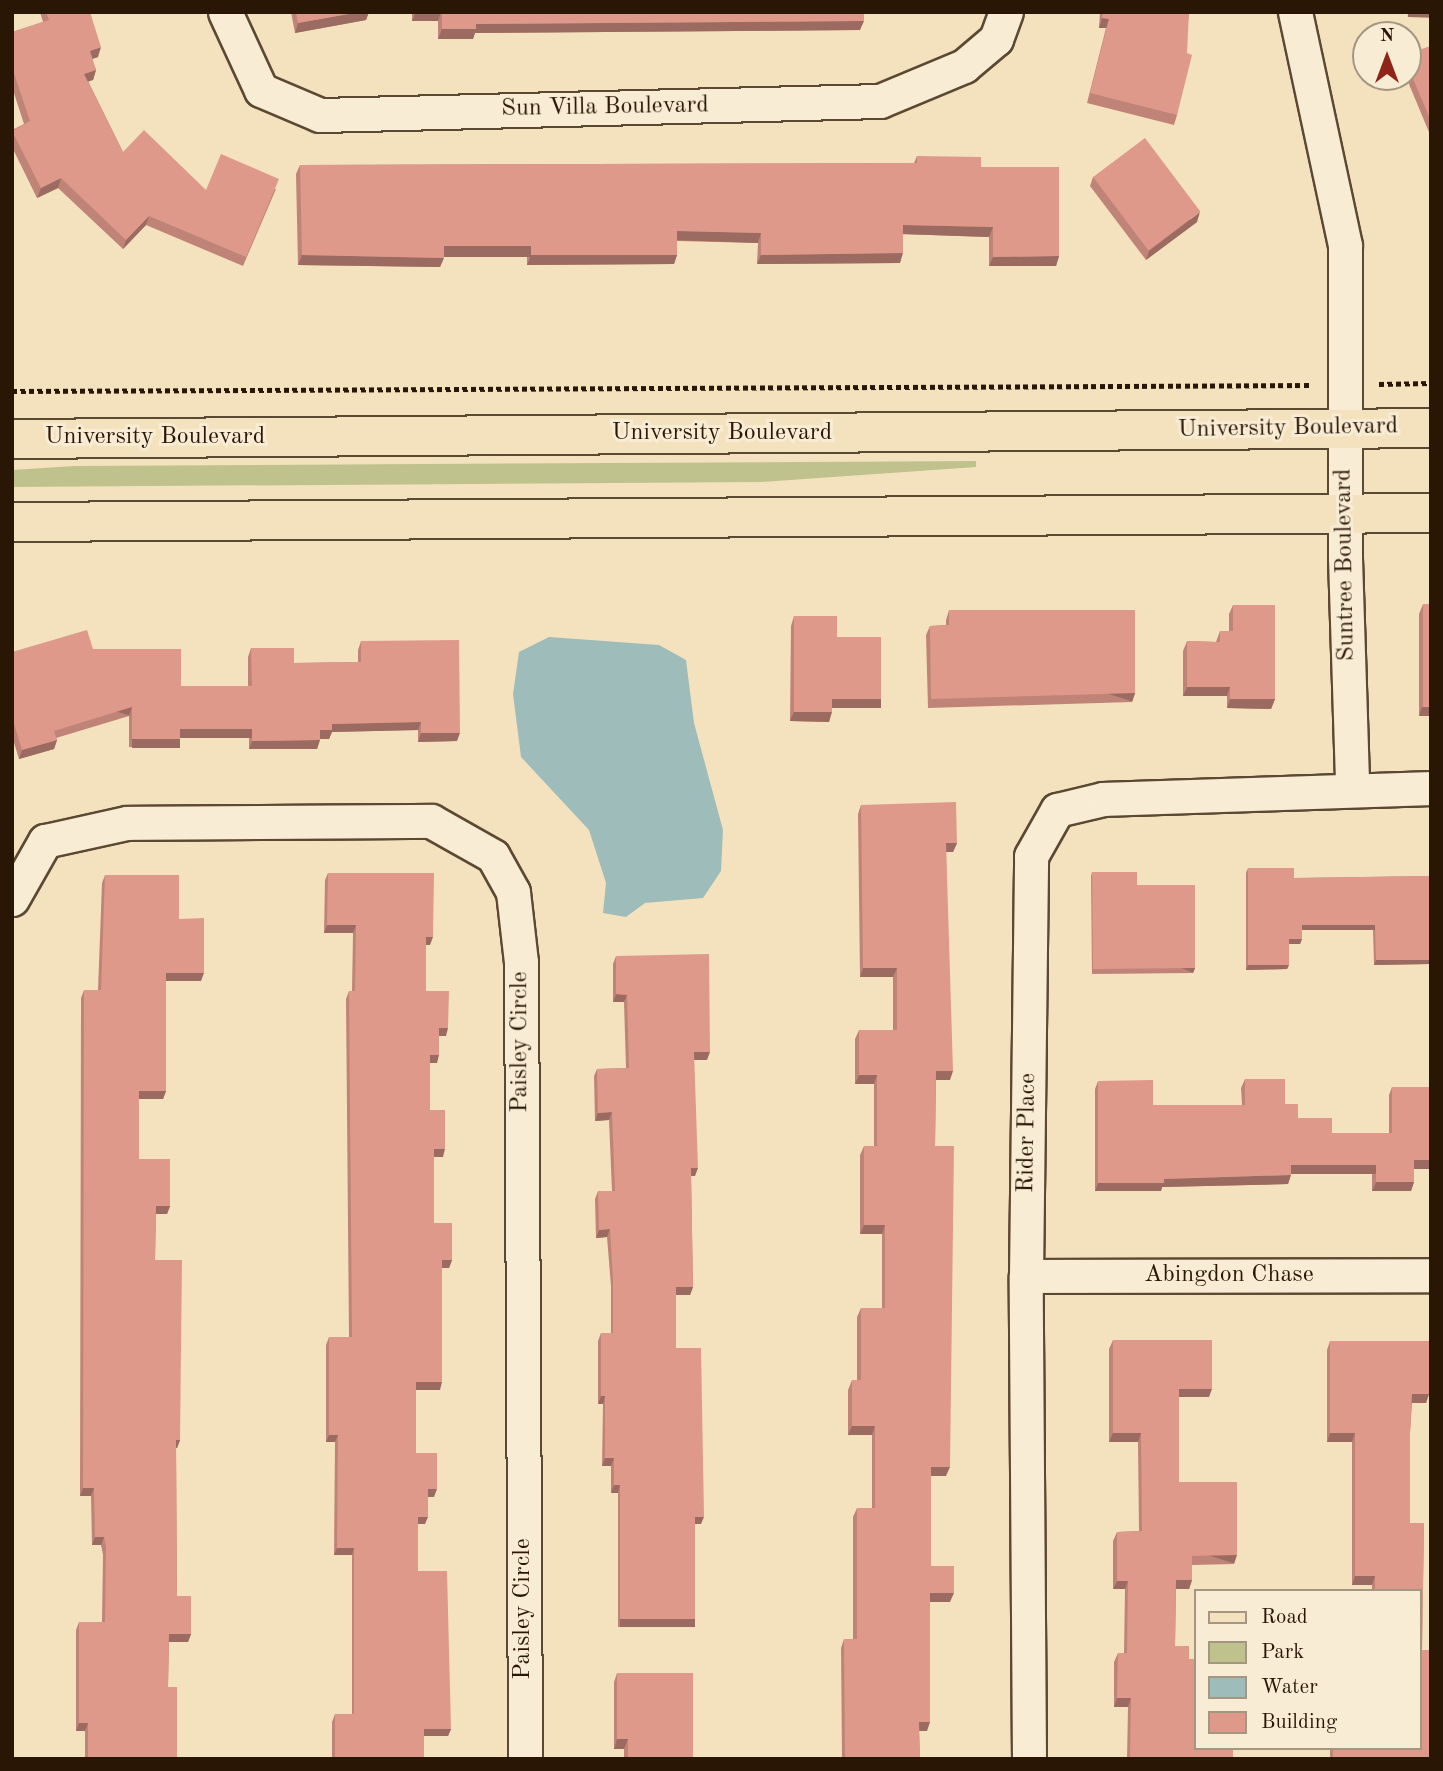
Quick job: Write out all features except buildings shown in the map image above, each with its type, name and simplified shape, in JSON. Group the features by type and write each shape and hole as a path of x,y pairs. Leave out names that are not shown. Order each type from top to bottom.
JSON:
{"main road":[{"name":"University Boulevard","path":"12,439 1431,428"},
{"path":"12,522 1431,513"}],"street":[{"name":"Sun Villa Boulevard","path":"225,12 261,90 320,115 880,101 964,66 996,38 1006,12"},
{"name":"Suntree Boulevard","path":"1295,12 1345,245 1345,513 1352,787"},
{"name":"Rider Place","path":"1029,1759 1026,1276 1031,856 1056,810 1102,799 1352,787 1431,788"},
{"name":"Paisley Circle","path":"12,899 45,841 127,823 431,821 492,856 513,892 521,962 525,1759"},
{"name":"Abingdon Chase","path":"1026,1276 1431,1275"}],"path":[{"path":"1397,384 1431,383"},
{"path":"12,391 1288,386"}],"green space":[{"path":"976,461 976,467 762,482 12,487 12,470 74,466"}],"water":[{"path":"549,637 659,645 686,660 694,723 723,830 721,871 703,898 645,903 626,917 603,913 606,883 589,830 521,757 513,694 519,652"}]}
